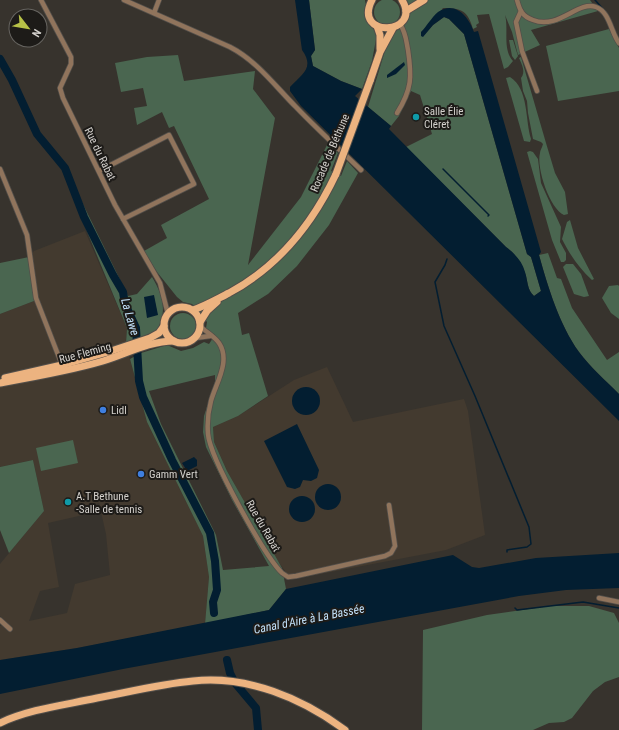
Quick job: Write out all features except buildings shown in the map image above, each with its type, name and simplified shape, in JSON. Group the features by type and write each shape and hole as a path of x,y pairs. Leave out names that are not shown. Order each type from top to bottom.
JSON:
{"main road":[{"name":"Rocade de Béthune","path":"372,0 369,14 377,26 380,35 380,52"},
{"path":"402,0 406,11 424,0"},
{"name":"Rocade de Béthune","path":"192,310 255,278 286,251 317,210 336,174 380,52 406,11"},
{"path":"377,26 382,28 396,26"},
{"name":"Rocade de Béthune","path":"200,324 207,311 224,295"},
{"path":"180,307 192,310 200,324 195,338 185,343 174,341 167,335 164,326 168,314 180,307"},
{"name":"Rue Fleming","path":"142,344 159,333 164,326"},
{"name":"Rue Fleming","path":"0,383 62,372 142,344 174,341"},
{"name":"Rue Fleming","path":"0,379 130,348"},
{"path":"0,723 44,709 167,684 194,681 224,682 264,688 296,699 327,716 345,730"}],"street":[{"name":"Rue du Rabat","path":"41,0 71,57 71,64 60,88 62,98 124,219 160,283 168,314"},
{"path":"124,0 230,47 248,58 361,170"},
{"path":"154,13 160,0"},
{"path":"517,0 520,11 524,17 531,20 548,23 560,19 585,6 597,7 603,12 619,43"},
{"path":"520,11 516,22 520,44 537,91"},
{"path":"396,26 406,37 411,65 409,86 405,100 397,113"},
{"path":"99,170 169,135 194,184 124,219"},
{"path":"0,169 27,235 36,298 62,365"},
{"name":"Rue du Rabat","path":"200,324 210,336 219,343 224,359 222,370 211,401 207,420 211,447 252,528 282,573 288,577 296,576 385,556 391,553 395,546 389,506"},
{"path":"195,338 210,336"},
{"path":"599,598 619,602"},
{"path":"0,620 10,629"}],"shaded area":[{"path":"85,231 127,328 125,350 130,359 147,422 203,536 209,577 205,624 77,648 0,660 0,626 7,623 0,616 0,564 44,511 33,460 0,467 0,314 34,301 29,257 34,251","holes":["99,503 106,534 110,575 75,584 67,613 29,621 40,591 59,587 48,523 92,513 91,505"]},
{"path":"327,367 353,422 464,399 468,411 485,535 446,550 289,580 288,575 277,560 227,471 214,442 213,427 238,416 294,380"}],"green space":[{"path":"387,-1 396,3 400,12 396,21 387,25 378,21 374,12 378,3"},
{"path":"309,0 365,0 369,23 377,34 372,61 362,89 341,81 313,66 311,56 315,50"},
{"path":"406,0 590,0 598,11 531,30 540,45 518,55 512,32 505,15 508,51 513,61 504,69 489,14 477,15 479,23 476,25 477,27 473,29 466,14 460,10 443,8 423,36 433,25 444,17 449,19 464,34 527,254 531,257 541,291 534,296 529,288 524,269 515,255 406,147 432,134 420,95 411,91 399,116 391,126 368,107 387,44 393,34 408,19 411,11"},
{"path":"609,29 619,48 619,91 558,101 546,46"},
{"path":"509,40 513,40 518,56 515,60 512,56"},
{"path":"178,55 184,81 255,71 253,89 275,118 248,265 301,197 328,143 338,153 331,171 341,176 347,161 358,173 329,225 297,266 268,294 238,313 242,335 249,333 268,396 238,416 213,427 214,442 227,471 282,568 286,589 269,610 205,624 209,577 203,536 147,422 130,359 141,353 167,345 181,351 193,348 204,342 209,344 215,335 206,328 207,322 192,304 183,302 177,297 157,272 144,251 167,238 161,225 209,199 174,126 169,128 162,112 137,125 134,108 147,106 143,88 121,92 115,63 147,57","holes":["215,375 215,382 204,416 203,432 206,447 232,500 269,566 223,570 216,535 161,424 149,391"]},
{"path":"521,57 555,173 565,192 568,214 564,215 554,205 549,197 542,178 539,160 540,151 543,144 533,139 527,101 523,91 521,78 523,71 519,58"},
{"path":"510,77 516,82 523,97 531,139 530,142 524,141 506,78"},
{"path":"527,152 533,152 538,159 541,183 561,227 560,242 566,253 566,260 564,262 561,262 552,240"},
{"path":"80,198 128,296 137,294 152,277 159,290 163,304 162,317 156,331 126,343 127,328 74,200"},
{"path":"570,220 578,248 594,279 592,280 575,261 562,239 567,222"},
{"path":"548,253 557,278 561,279 572,308 607,360 619,352 619,394 583,358 566,330 550,292 539,255"},
{"path":"29,257 34,301 0,314 0,263"},
{"path":"566,264 573,264 581,274 589,296 584,297 574,294 563,267"},
{"path":"618,285 619,319 611,313 602,298 609,286"},
{"path":"183,313 192,317 196,326 192,335 183,339 174,335 170,326 174,317"},
{"path":"73,440 78,463 41,471 36,448"},
{"path":"33,460 44,511 9,553 0,530 0,467"},
{"path":"550,606 589,606 614,613 619,623 619,677 605,682 593,691 572,718 564,722 549,723 533,730 422,730 423,630 487,615"}],"water":[{"path":"295,0 309,0 315,50 311,56 313,66 341,81 362,89 355,96 391,126 389,129 518,258 524,268 530,291 534,296 541,291 531,257 527,254 464,34 449,19 444,17 433,25 423,37 421,36 421,32 438,12 450,8 456,9 465,16 474,32 478,31 541,252 539,255 546,280 555,305 566,330 583,358 619,394 619,421 301,106 290,91 290,87 307,66 306,56 302,50"},
{"path":"404,62 405,65 396,74 387,78 387,75"},
{"path":"154,295 158,315 147,318 144,297"},
{"path":"306,387 316,391 320,401 316,411 306,415 296,411 292,401 296,391"},
{"path":"297,424 319,470 317,478 311,481 303,480 300,487 295,489 287,487 264,441"},
{"path":"194,457 197,460 197,466 187,471 182,463"},
{"path":"328,484 337,488 341,497 337,506 328,510 319,506 315,497 319,488"},
{"path":"302,496 311,500 315,509 311,518 302,522 293,518 289,509 293,500"},
{"name":"Canal d'Aire à La Bassée","path":"619,553 619,588 566,590 519,596 123,669 0,694 0,660 77,648 269,610 286,589 453,555 472,567 479,568 536,558"}],"waterway":[{"path":"595,0 605,11"},
{"name":"La Lawe","path":"0,59 12,80 37,134 65,168 84,217 123,292 125,304 136,328 139,381 143,397 172,460 210,533 215,561 217,590 213,602 214,613"},
{"path":"443,169 489,215 488,216"},
{"path":"447,259 435,282 444,326 475,396 529,527 531,544 527,547 507,550 507,552"},
{"path":"515,608 517,610 583,602 619,608"},
{"name":"La Lawe","path":"227,660 230,673 235,683 256,708 258,730"}],"place":[{"name":"Salle Élie Cléret","path":"416,117"},
{"name":"Lidl","path":"103,410"},
{"name":"Gamm Vert","path":"141,474"},
{"name":"A.T Bethune -Salle de tennis","path":"68,502"}]}
